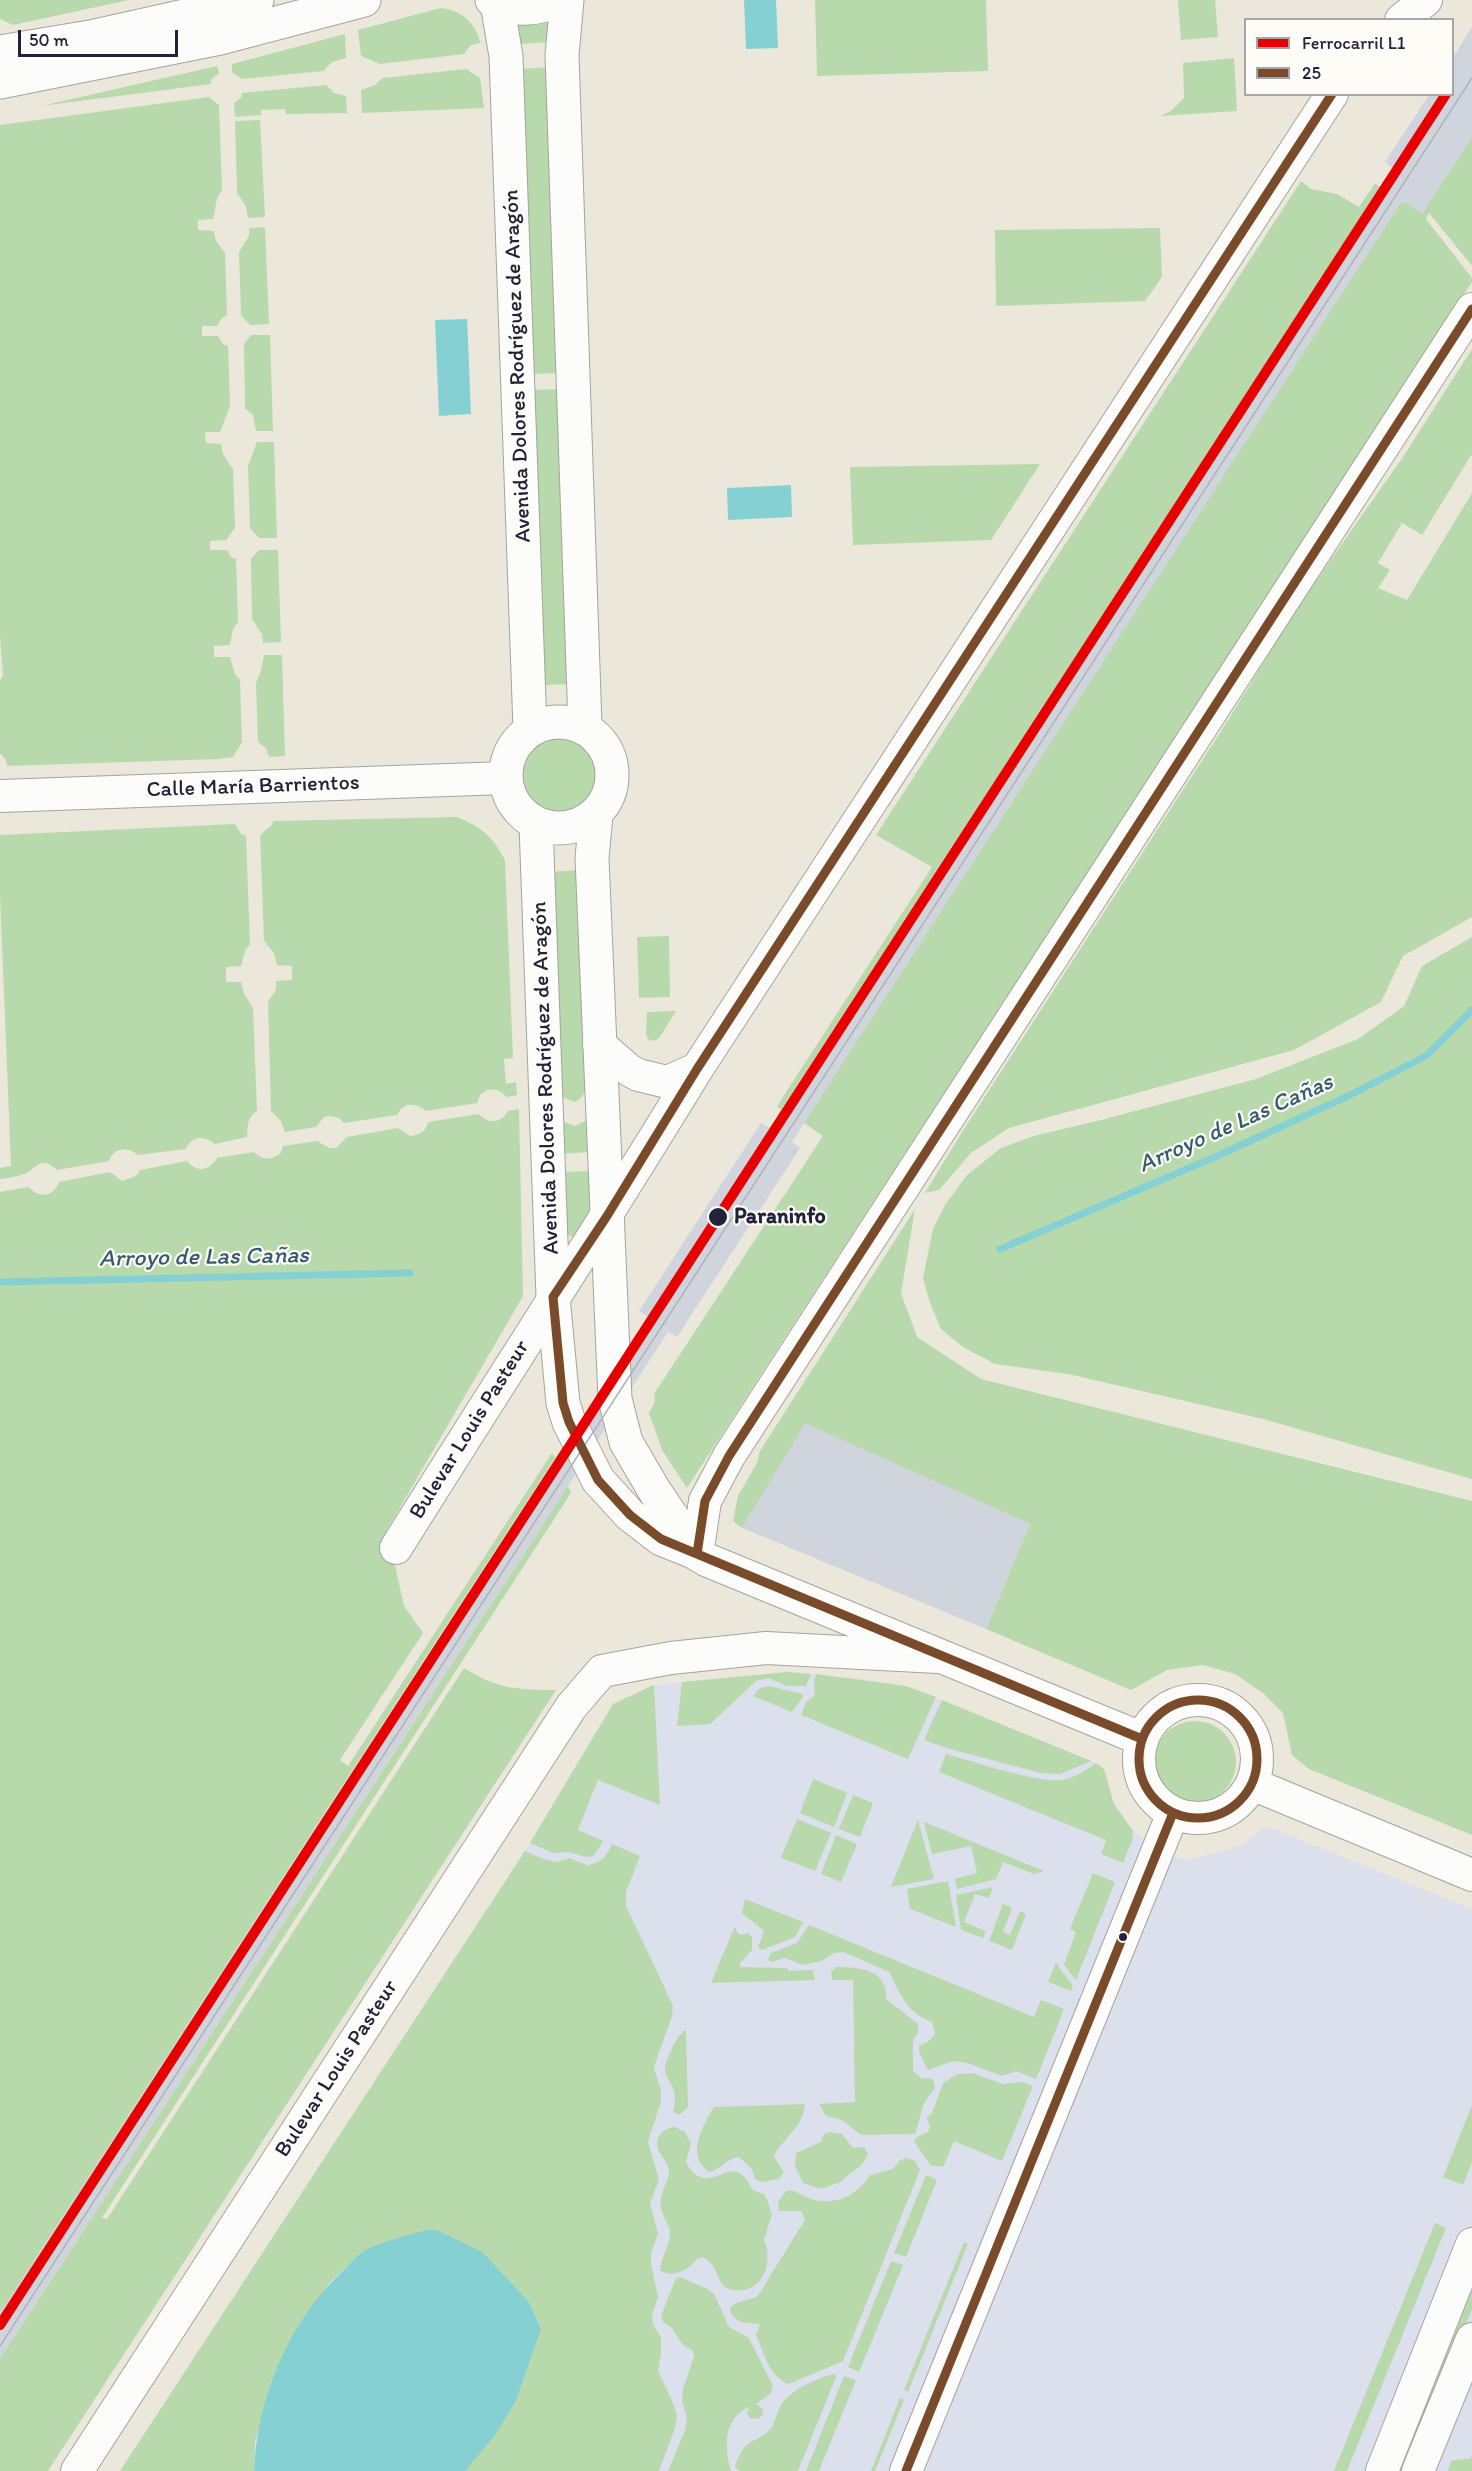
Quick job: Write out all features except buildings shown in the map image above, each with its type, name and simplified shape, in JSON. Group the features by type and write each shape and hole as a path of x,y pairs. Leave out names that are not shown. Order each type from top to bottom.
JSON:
{"main road":[{"path":"4,48 90,37 257,0"},
{"path":"0,82 220,38 364,0"},
{"path":"495,2 522,8 547,6 559,0"},
{"path":"567,0 562,55 585,726"},
{"name":"Avenida Dolores Rodríguez de Aragón","path":"495,2 506,56 530,729"},
{"path":"560,721 585,726 609,753 613,776 609,796 596,815 578,826 555,829 536,824 519,812 508,794 505,778 510,754 516,742 538,725 560,721"},
{"path":"596,815 592,858 615,1399 626,1442 686,1550"},
{"name":"Avenida Dolores Rodríguez de Aragón","path":"536,824 553,1297 563,1403 569,1422 598,1480 630,1515 661,1539 1142,1739"}],"street":[{"path":"1404,18 1426,0"},
{"name":"Bulevar Louis Pasteur","path":"396,1548 553,1297 607,1216 697,1069 1331,96"},
{"path":"686,1550 705,1501 729,1456 1472,309"},
{"name":"Calle María Barrientos","path":"0,796 505,778"},
{"path":"599,1044 629,1070 667,1082 697,1069"},
{"name":"Bulevar Louis Pasteur","path":"77,2471 571,1707 602,1671 655,1660 766,1648 943,1657"},
{"path":"1202,1700 1220,1704 1236,1713 1248,1728 1256,1745 1257,1764 1252,1784 1242,1798 1210,1817 1191,1818 1173,1813 1155,1801 1143,1782 1138,1760 1142,1739 1152,1722 1165,1709 1183,1702 1202,1700"},
{"path":"1252,1784 1472,1875"},
{"path":"906,2471 1173,1813"},
{"path":"1382,2471 1472,2244"},
{"path":"1418,2471 1472,2339"}],"shaded area":[{"path":"1472,27 1472,137 1422,214 1402,202 792,1142 800,1148 677,1337 668,1332 0,2359 0,2313 648,1317 639,1311 761,1123 770,1128 1393,168 1385,162 1428,96 1454,96 1454,55"},
{"path":"804,1422 1030,1524 986,1629 742,1528"},
{"path":"787,1672 906,1686 1096,1763 1104,1769 1114,1804 1126,1822 1154,1850 1186,1860 1230,1849 1246,1842 1266,1826 1472,1909 1472,2471 120,2471 525,1851 613,1704 654,1685"}],"green space":[{"path":"0,0 129,0 13,25 0,19"},
{"path":"815,0 986,0 988,71 817,76"},
{"path":"1178,0 1215,0 1218,37 1181,40"},
{"path":"441,8 455,12 466,19 475,29 480,43 471,45 464,54 380,64 361,56 358,30"},
{"path":"556,22 550,42 519,44 516,24 536,25"},
{"path":"345,34 346,58 332,62 323,71 242,79 232,72 232,64"},
{"path":"1234,58 1237,111 1161,116 1171,111 1184,98 1183,63"},
{"path":"217,66 219,74 212,78 211,84 41,106"},
{"path":"551,67 560,373 530,374 520,69"},
{"path":"466,69 480,78 484,108 362,113 361,90 375,85 383,78"},
{"path":"326,85 334,93 346,96 347,113 286,114 285,109 261,110 261,115 235,117 234,103 241,98 242,93"},
{"path":"209,97 219,105 222,189 217,199 213,219 198,220 198,230 214,231 216,241 225,253 227,315 217,326 202,326 202,336 218,336 223,344 228,346 230,406 220,432 205,432 206,443 221,444 223,454 233,469 235,528 226,540 210,541 210,550 227,550 231,557 236,559 238,622 233,629 230,645 214,646 214,657 230,657 235,674 240,680 242,742 233,757 218,759 7,766 6,760 0,753 0,681 3,676 0,636 0,125"},
{"path":"260,120 265,217 248,218 246,206 237,193 235,121"},
{"path":"1472,137 1472,266 1429,213 1426,219 1472,278 1472,282 687,1488 662,1450 649,1413 655,1402 654,1394 823,1136 804,1123 1402,201 1422,214"},
{"path":"1301,181 1311,189 1337,194 1359,207 1375,183 1380,187 781,1110 777,1106 932,867 876,835"},
{"path":"265,227 269,324 250,325 241,315 239,252 249,236 249,228"},
{"path":"1160,228 1162,277 1145,301 996,306 995,230"},
{"path":"251,335 270,335 273,431 256,431 253,415 245,408 244,344"},
{"path":"1472,349 1472,454 1422,535 1402,523 1378,563 1390,570 1378,588 1407,600 1472,493 1472,917 1403,956 1381,1002 1294,1050 1009,1128 971,1153 939,1190 925,1193 1232,714 1296,609 1403,457"},
{"path":"562,389 572,684 542,685 531,390"},
{"path":"257,442 274,442 277,538 259,538 250,528 248,466"},
{"path":"1040,464 991,540 853,545 850,467"},
{"path":"259,550 278,550 281,642 263,643 262,634 252,619 251,559"},
{"path":"264,655 282,655 285,756 269,757 266,748 258,742 256,683"},
{"path":"563,737 578,740 591,749 600,762 603,777 600,792 591,805 578,814 563,817 548,814 535,805 526,792 523,777 526,762 535,749 548,740"},
{"path":"457,817 486,833 496,844 505,860 513,1058 504,1059 506,1084 516,1082 517,1095 507,1097 497,1090 491,1090 480,1095 477,1103 426,1111 418,1106 410,1105 403,1108 397,1115 344,1123 339,1118 324,1117 316,1127 285,1132 281,1121 271,1111 268,1002 276,989 276,981 292,980 292,966 277,965 274,953 264,941 260,835 272,825 273,821"},
{"path":"235,824 241,834 246,836 250,944 245,951 241,966 226,967 226,982 241,982 244,994 253,1008 257,1111 250,1119 247,1137 215,1144 207,1139 199,1138 192,1141 186,1149 138,1155 130,1150 121,1149 111,1156 109,1161 57,1170 51,1165 42,1163 24,1174 0,1179 0,1168 11,1166 0,895 0,835"},
{"path":"580,870 588,1088 580,1099 574,1102 560,1096 548,872"},
{"path":"669,936 670,997 639,998 637,937"},
{"path":"1472,937 1472,1479 1263,1419 1068,1374 995,1364 963,1347 941,1329 923,1278 933,1229 945,1205 967,1175 1001,1148 1034,1136 1256,1079 1358,1039 1404,1006 1422,966"},
{"path":"676,1011 659,1038 654,1041 648,1039 646,1035 647,1012"},
{"path":"519,1109 523,1296 387,1530 404,1606 423,1633 340,1760 348,1766 552,1453 555,1458 0,2313 0,1192 29,1187 41,1195 46,1195 53,1191 59,1182 110,1172 122,1181 136,1176 140,1170 187,1161 203,1169 210,1166 217,1158 254,1152 261,1157 270,1158 281,1153 283,1146 317,1141 329,1148 336,1148 347,1137 398,1128 413,1136 424,1131 428,1122 479,1114 487,1120 495,1121 502,1118 508,1111"},
{"path":"589,1119 590,1152 559,1154 558,1120 575,1126"},
{"path":"591,1171 592,1213 577,1237 570,1236 565,1232 560,1172"},
{"path":"915,1209 901,1293 917,1337 981,1379 1472,1501 1472,1835 1309,1769 1292,1755 1283,1713 1264,1694 1235,1674 1203,1665 1167,1670 1131,1690 986,1629 1030,1524 805,1423 742,1528 733,1521 738,1496 757,1463 760,1451"},
{"path":"568,1486 571,1493 102,2218 107,2219 464,1668 487,1680 508,1687 556,1690 48,2471 0,2471 0,2359"},
{"path":"787,1672 811,1674 806,1686 787,1686 769,1678 756,1681 710,1724 677,1726 682,1682"},
{"path":"816,1674 906,1686 936,1697 908,1759 801,1715 806,1702 815,1695"},
{"path":"654,1685 660,1805 598,1780 578,1830 603,1841 594,1856 585,1857 569,1852 553,1853 530,1843 613,1704"},
{"path":"769,1686 802,1694 803,1697 792,1712 753,1696 760,1688"},
{"path":"942,1700 1091,1761 1060,1774 1041,1773 924,1740"},
{"path":"1195,1721 1211,1724 1224,1733 1233,1746 1236,1762 1233,1778 1224,1791 1211,1800 1195,1803 1179,1800 1166,1791 1157,1778 1154,1762 1157,1746 1166,1733 1179,1724"},
{"path":"946,1754 1005,1771 1052,1780 1072,1777 1096,1763 1104,1769 1114,1804 1133,1831 1132,1841 1123,1863 1101,1854 1106,1840 939,1772"},
{"path":"813,1779 847,1793 834,1827 800,1813"},
{"path":"853,1795 873,1803 860,1837 839,1829"},
{"path":"797,1819 831,1833 815,1871 781,1858"},
{"path":"918,1820 934,1879 891,1887"},
{"path":"924,1822 1044,1871 1034,1874 1003,1862 996,1879 957,1889 955,1879 977,1873 971,1846 932,1854"},
{"path":"836,1835 857,1844 841,1882 821,1874"},
{"path":"612,1844 640,1856 626,1892 626,1906 673,2006 672,2016 654,2069 661,2090 661,2101 648,2142 659,2179 650,2203 658,2234 651,2253 658,2297 652,2315 653,2325 661,2337 658,2371 677,2416 675,2428 659,2471 465,2471 516,2401 541,2329 529,2302 505,2277 364,2251 330,2282 292,2337 255,2441 254,2471 120,2471 525,1851 543,1859 557,1862 569,1858 590,1866 604,1857"},
{"path":"1093,1873 1115,1882 1076,1980 1064,1965 1076,1932 1070,1929"},
{"path":"948,1881 956,1927 910,1909 907,1889"},
{"path":"993,1887 989,1898 975,1894 964,1922 986,1931 983,1938 961,1930 956,1895"},
{"path":"745,1899 803,1922 795,1937 762,1950 758,1947 764,1931 742,1913"},
{"path":"1003,1904 1012,1908 1003,1932 1010,1935 1020,1911 1026,1914 1012,1950 989,1941"},
{"path":"809,1925 1034,2017 1041,2000 1064,2009 1036,2079 1016,2071 1002,2076 967,2063 954,2061 928,2070 919,2052 919,2046 929,2041 935,2034 932,2022 910,2008 889,1972 844,1952 834,1953 821,1961 802,1965 785,1958 772,1962 768,1959 771,1953 797,1943"},
{"path":"735,1926 741,1935 748,1933 752,1937 752,1950 740,1963 740,1967 786,1968 789,1971 813,1970 815,1980 711,1983"},
{"path":"1056,1963 1073,1986 1071,1991 1048,1982"},
{"path":"836,1967 862,1969 877,1976 882,1981 886,1999 918,2024 918,2032 913,2040 913,2071 921,2078 933,2079 935,2088 924,2103 915,2134 861,2135 842,2120 826,2116 819,2104 855,2102 853,1980 832,1980 831,1972"},
{"path":"686,2030 688,2107 679,2115 673,2112 675,2095 665,2073 665,2067 675,2042"},
{"path":"972,2073 1003,2084 1022,2082 1033,2086 1002,2161 954,2141 943,2167 930,2165 914,2141 928,2132 930,2127 927,2118 932,2113 943,2083 958,2074"},
{"path":"805,2104 798,2125 774,2157 784,2172 779,2179 762,2182 755,2179 751,2168 739,2157 709,2172 698,2158 698,2140 714,2107"},
{"path":"1472,2105 1472,2163 1463,2185 1443,2177"},
{"path":"675,2127 685,2132 691,2144 686,2162 699,2177 706,2178 732,2171 737,2172 745,2177 753,2190 765,2195 772,2214 764,2240 768,2259 762,2277 749,2289 740,2291 729,2289 721,2283 712,2264 702,2257 680,2272 669,2274 660,2270 670,2234 660,2203 669,2169 657,2144 663,2132"},
{"path":"829,2132 842,2134 853,2148 864,2147 868,2154 861,2165 841,2182 821,2189 803,2183 795,2165 796,2153 821,2142 823,2135"},
{"path":"907,2158 915,2161 920,2170 843,2361 789,2384 782,2381 768,2364 756,2335 760,2324 740,2322 731,2314 730,2309 735,2303 757,2297 805,2220 801,2211 779,2211 780,2200 786,2191 817,2200 843,2198 858,2189 870,2175 893,2169 900,2160"},
{"path":"926,2175 937,2180 906,2257 894,2253"},
{"path":"1435,2223 1446,2228 1347,2471 1334,2471"},
{"path":"964,2242 968,2244 908,2392 904,2390"},
{"path":"891,2261 903,2265 859,2372 848,2367"},
{"path":"679,2277 706,2288 714,2294 729,2327 749,2338 773,2386 771,2393 756,2404 763,2409 763,2414 759,2419 750,2418 747,2413 749,2407 734,2418 730,2426 727,2453 731,2471 668,2471 685,2430 687,2418 682,2401 683,2389 694,2356 693,2351 683,2345 671,2327 663,2322 661,2316 676,2278"},
{"path":"1472,2278 1472,2309 1412,2458 1401,2454"},
{"path":"834,2374 836,2377 798,2471 740,2471 735,2467 747,2444 767,2433 772,2427 780,2407 791,2394 804,2385"},
{"path":"844,2376 856,2380 819,2471 806,2471"},
{"path":"900,2398 904,2400 875,2471 871,2471"},
{"path":"1472,2455 1472,2471 1447,2471 1452,2460 1470,2459"}],"water":[{"path":"744,0 776,0 778,48 746,49"},
{"path":"467,319 471,414 439,416 435,320"},
{"path":"791,485 792,517 728,520 727,488"},
{"path":"429,2229 439,2231 482,2252 529,2302 541,2329 516,2401 495,2435 465,2471 254,2471 256,2443 269,2389 292,2336 307,2312 324,2290 364,2251"}],"waterway":[{"name":"Arroyo de Las Cañas","path":"1000,1249 1215,1157 1348,1096 1426,1056 1472,1010"},
{"name":"Arroyo de Las Cañas","path":"0,1282 410,1273"}],"tram line":[{"path":"0,2346 1472,78"}],"rail line":[{"name":"L1","path":"0,2325 1445,96"}],"transit line":[{"name":"25","path":"1142,1739 661,1539 630,1515 598,1480 569,1422 563,1403 553,1297 607,1216 697,1069 1331,96"},
{"name":"25","path":"697,1554 705,1501 729,1456 1472,309"},
{"name":"25","path":"1198,1700 1220,1705 1240,1717 1252,1737 1257,1759 1252,1781 1240,1801 1220,1813 1198,1818 1176,1813 1156,1801 1144,1781 1139,1759 1144,1737 1156,1717 1176,1705 1198,1700"},
{"name":"25","path":"906,2471 1173,1813"}],"place":[{"name":"Paraninfo","path":"718,1217"}]}
